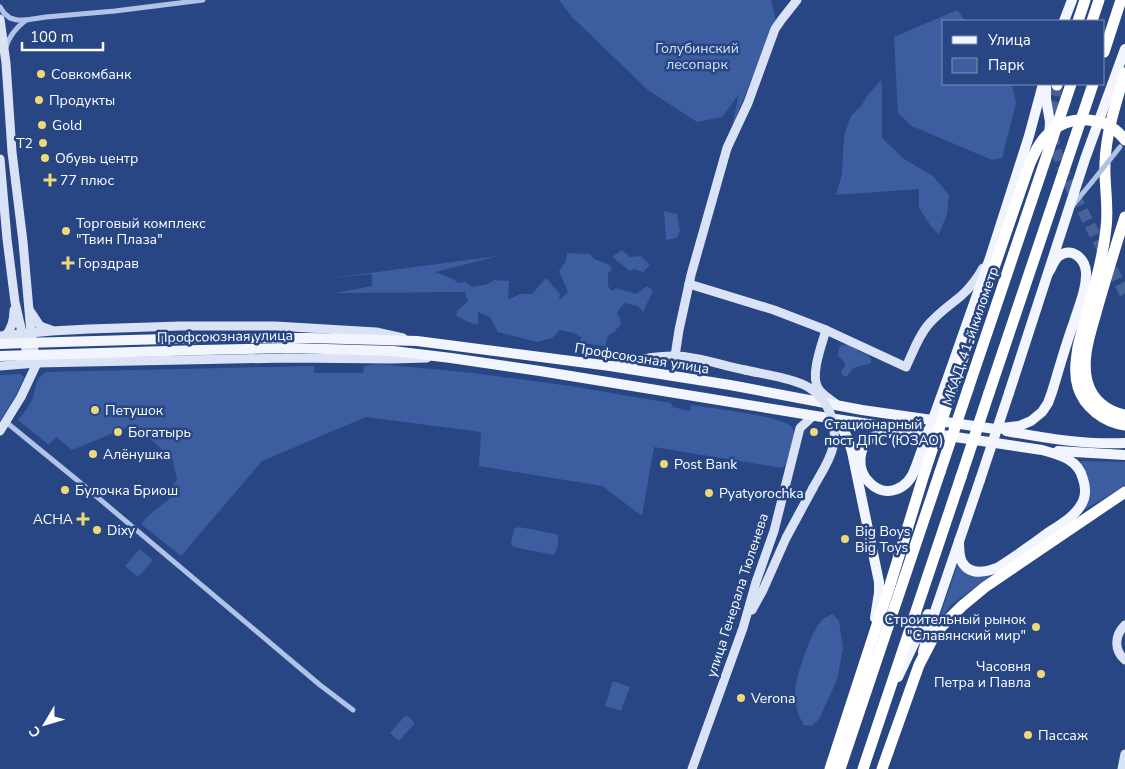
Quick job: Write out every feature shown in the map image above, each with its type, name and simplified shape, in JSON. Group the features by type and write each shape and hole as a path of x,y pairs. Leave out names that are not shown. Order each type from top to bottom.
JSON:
{"highway":[{"path":"1078,20 1085,0"},
{"path":"1092,20 1099,0"},
{"path":"1105,49 1121,0"},
{"path":"1125,73 1110,122 1107,144 1105,180 1107,212 1104,243 1078,347 1076,368 1078,387 1090,408 1110,421 1125,425"},
{"name":"МКАД, 41-й километр","path":"840,769 1071,85"},
{"path":"862,769 1093,85"},
{"path":"830,769 909,522 920,470 1030,163 1043,139 1057,127 1074,120 1092,120 1109,126 1116,131 1123,142"},
{"path":"1125,217 1090,335 1086,371 1090,390 1102,405 1125,415"},
{"path":"882,769 919,665 941,627 984,587 1125,492"}],"main road":[{"path":"1064,20 1072,0"},
{"path":"919,665 930,626 1009,393 1085,159 1125,49"},
{"path":"1044,165 1050,136 1050,122 1046,99 1051,85"},
{"path":"1051,85 1029,136 950,383 930,428 920,470 905,485 896,490 887,491 878,489 870,484 860,462 862,449 874,436 913,431 1042,450 1125,455"},
{"path":"995,429 1019,426 1031,421 1042,412 1052,392 1082,295 1086,271 1082,259 1070,252 1063,253 1058,257 1049,272"},
{"name":"Профсоюзная улица","path":"2,339 25,342 201,338 310,338 417,341 610,366 730,385 862,410 995,429"},
{"name":"Профсоюзная улица","path":"0,356 291,348 393,351 540,371 913,431"},
{"path":"817,416 841,426 852,452 878,582 879,593 872,637"},
{"path":"995,429 1065,440 1125,443"},
{"path":"959,541 962,563 966,567 974,571 991,571 1065,521 1080,506 1084,499 1085,490 1082,473 1078,467 1066,458 1042,450"},
{"path":"882,710 948,574"}],"street":[{"path":"0,7 10,18 26,20 203,0"},
{"path":"676,356 679,330 689,284 728,146 748,103 775,29 798,0"},
{"path":"0,19 6,63"},
{"path":"26,20 12,34 6,44 12,152 24,242 29,309 26,334"},
{"path":"1067,216 1072,205 1123,142"},
{"path":"0,159 6,232 15,302 37,364 21,397 0,431"},
{"path":"689,284 774,310 826,330 906,367 916,343 929,324 968,289 990,258"},
{"path":"2,339 8,333 13,322 15,302"},
{"path":"29,309 40,326 52,331"},
{"name":"Профсоюзная улица","path":"2,339 52,331 102,328 276,326 376,332 417,341"},
{"path":"102,328 92,336 88,343 88,350 99,359 110,362"},
{"path":"826,330 815,380 818,388 836,404"},
{"path":"610,366 676,356 689,357 807,386 816,393 828,409 834,424 833,448 786,538 763,590 743,628"},
{"name":"Профсоюзная улица","path":"0,366 287,358 451,358"},
{"path":"791,412 800,428 817,416"},
{"path":"6,422 314,680 353,710"},
{"name":"улица Генерала Тюленева","path":"692,769 743,628 756,582 774,531 800,428"},
{"path":"1078,524 1125,498"},
{"path":"1125,626 1118,634 1116,642 1119,654 1125,660"},
{"path":"1122,769 1125,754"}],"green space":[{"name":"Голубинский лесопарк","path":"559,0 771,0 776,21 732,126 739,94 722,117 697,122 648,90 573,18"},
{"path":"957,10 965,20 942,20 942,85 1012,85 1016,103 1002,158 992,160 912,126 898,113 894,37"},
{"path":"881,80 882,138 904,159 933,176 949,195 947,214 939,234 932,228 919,208 919,189 836,195 842,174 844,136 851,116"},
{"path":"664,211 677,214 680,231 677,238 666,240"},
{"path":"622,250 630,257 641,256 650,265 643,272 634,269 630,271 612,257"},
{"path":"567,253 590,254 594,259 610,265 612,270 608,273 608,286 612,291 616,288 636,294 647,286 653,291 643,312 638,306 624,303 617,313 621,324 608,336 605,346 580,343 581,337 560,330 552,338 537,342 498,332 490,317 478,312 478,324 469,322 456,316 457,311 468,301 465,292 335,293 372,286 372,274 324,279 498,256 435,272 458,283 465,282 473,287 488,284 494,280 509,281 508,300 520,294 532,294 546,278 560,294 559,300 568,292 559,271 566,261"},
{"path":"850,344 860,352 868,355 871,363 854,368 846,377 842,375 841,371 845,367 845,363 838,356 839,348 842,345"},
{"path":"378,364 474,373 570,386 671,403 672,407 690,411 691,405 744,413 785,422 792,427 794,434 786,464 782,468 654,447 642,516 602,486 479,466 481,432 366,417 262,461 181,556 141,524 174,495 172,486 177,480 173,460 135,424 72,450 56,437 49,445 18,420 31,403 37,381 47,372 314,366 314,373 363,373 364,366"},
{"path":"20,374 24,377 17,393 0,421 0,375"},
{"path":"1076,461 1125,462 1125,486 1084,510"},
{"path":"519,527 556,534 558,541 554,555 513,547 511,542 514,529"},
{"path":"140,549 153,560 138,577 125,566"},
{"path":"958,563 996,572 951,605 937,625"},
{"path":"833,614 839,621 843,648 837,680 819,719 812,726 804,725 795,701 798,676 809,643 818,625 823,619"},
{"path":"613,681 630,687 621,711 605,706"},
{"path":"406,715 415,723 399,741 390,733"}],"tunnel":[{"path":"1057,85 1052,112 1055,148 1069,184 1125,294"}],"place":[{"name":"Совкомбанк","path":"41,74"},
{"name":"Продукты","path":"39,100"},
{"name":"Gold","path":"42,125"},
{"name":"T2","path":"43,143"},
{"name":"Обувь центр","path":"45,158"},
{"name":"77 плюс","path":"50,180"},
{"name":"Торговый комплекс \"Твин Плаза\"","path":"66,231"},
{"name":"Горздрав","path":"68,263"},
{"name":"Петушок","path":"95,410"},
{"name":"Богатырь","path":"118,432"},
{"name":"Стационарный пост ДПС (ЮЗАО)","path":"814,432"},
{"name":"Алёнушка","path":"93,454"},
{"name":"Post Bank","path":"664,464"},
{"name":"Булочка Бриош","path":"65,490"},
{"name":"Pyatyorochka","path":"709,493"},
{"name":"АСНА","path":"83,519"},
{"name":"Dixy","path":"97,530"},
{"name":"Big Boys Big Toys","path":"845,539"},
{"name":"Строительный рынок \"Славянский мир\"","path":"1036,627"},
{"name":"Часовня Петра и Павла","path":"1041,674"},
{"name":"Verona","path":"741,698"},
{"name":"Пассаж","path":"1028,735"}]}
